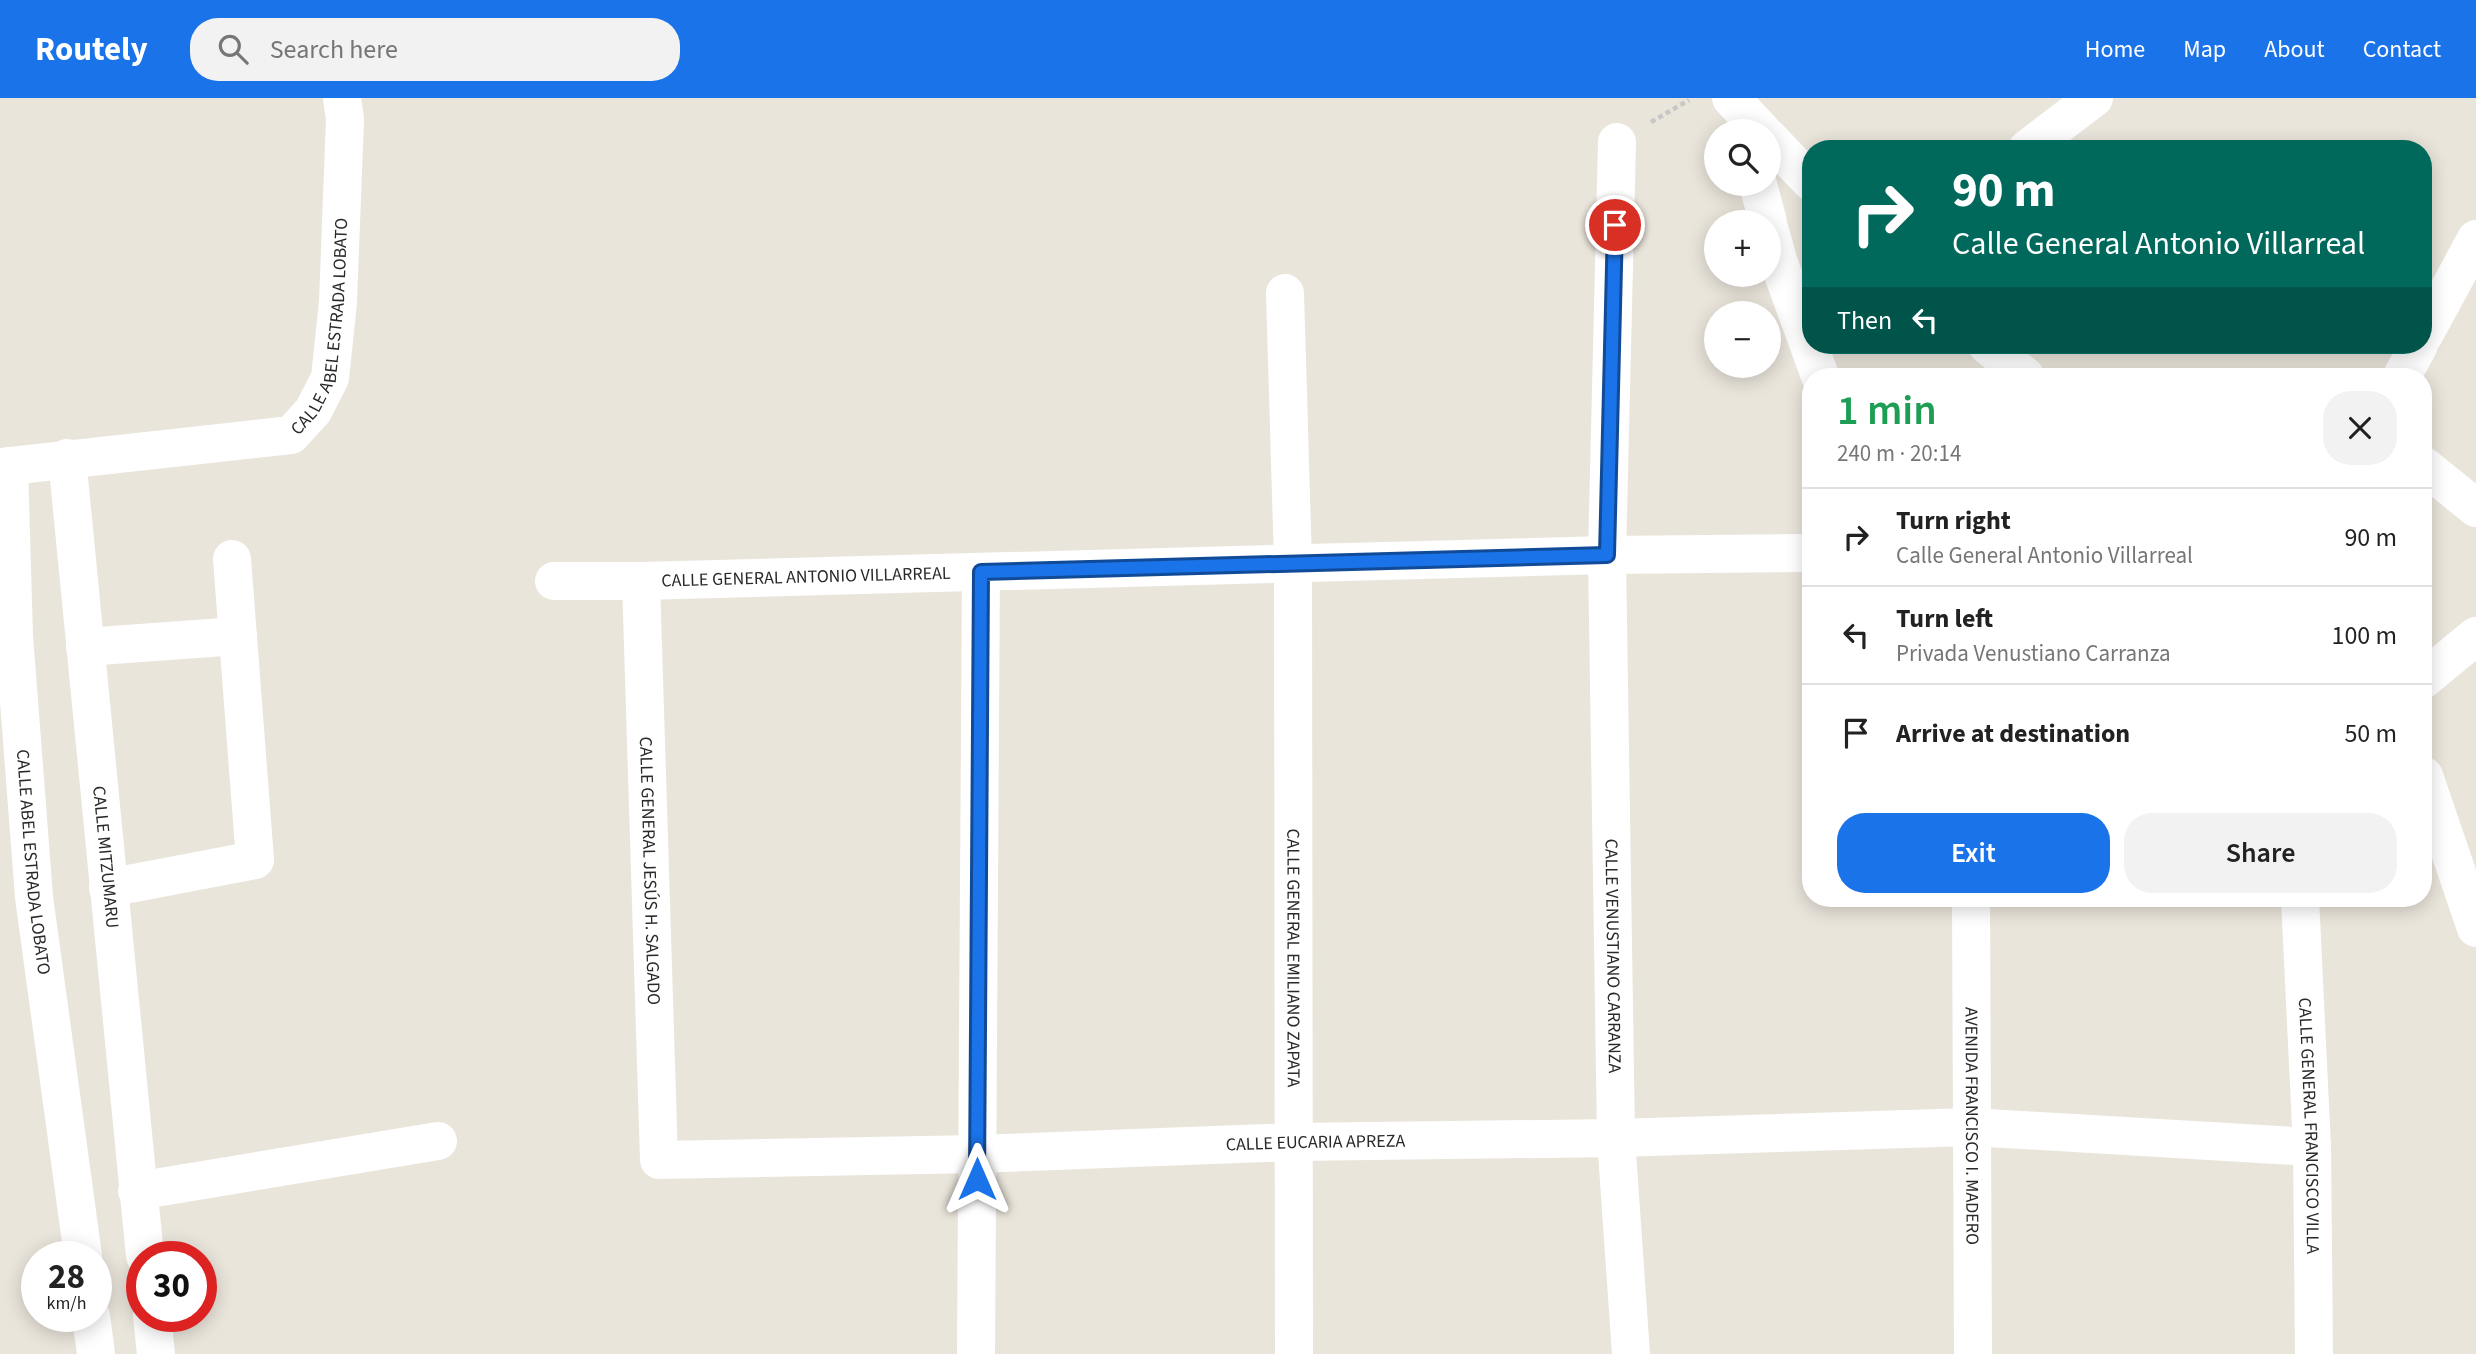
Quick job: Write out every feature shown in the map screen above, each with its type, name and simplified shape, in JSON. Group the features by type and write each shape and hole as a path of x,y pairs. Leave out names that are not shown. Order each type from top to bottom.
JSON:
{"street":[{"name":"CALLE ABEL ESTRADA LOBATO","path":"81,1241 34,897 7,636 4,466 291,435 313,411 330,378 338,302 345,118 342,98"},
{"path":"2039,140 2094,98"},
{"name":"CALLE VENUSTIANO CARRANZA","path":"1617,142 1607,555 1616,1138 1631,1354"},
{"path":"1781,151 1802,173"},
{"path":"2432,320 2476,239"},
{"path":"1781,268 1802,324"},
{"name":"CALLE GENERAL EMILIANO ZAPATA","path":"1285,293 1293,563 1294,1354"},
{"path":"1998,354 2015,368"},
{"name":"CALLE MITZUMARU","path":"67,458 143,1241"},
{"path":"2432,472 2476,508"},
{"name":"CALLE GENERAL ANTONIO VILLARREAL","path":"554,581 641,581 1607,555 1802,553"},
{"path":"108,888 255,860 232,559"},
{"path":"976,1354 981,572"},
{"name":"CALLE GENERAL JESÚS H. SALGADO","path":"641,581 659,1160"},
{"path":"85,648 238,635"},
{"path":"2432,672 2476,636"},
{"path":"2432,799 2476,928"},
{"name":"AVENIDA FRANCISCO I. MADERO","path":"1971,907 1973,1354"},
{"name":"CALLE GENERAL FRANCISCO VILLA","path":"2301,907 2312,1147 2314,1354"},
{"name":"CALLE EUCARIA APREZA","path":"659,1160 1971,1127 2312,1147"},
{"path":"137,1191 438,1141"},
{"path":"93,1332 96,1354"},
{"path":"154,1332 156,1354"}],"route":[{"path":"977,1179 981,572 1607,555 1615,225"}]}
